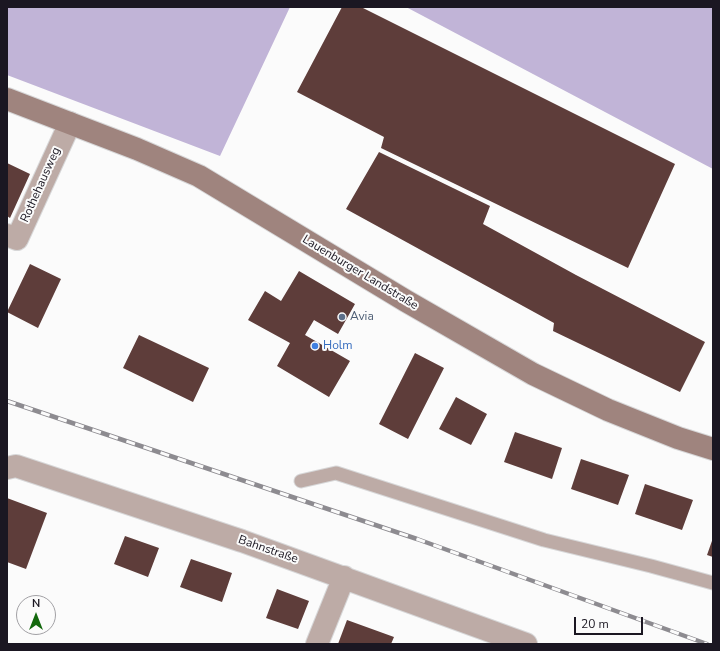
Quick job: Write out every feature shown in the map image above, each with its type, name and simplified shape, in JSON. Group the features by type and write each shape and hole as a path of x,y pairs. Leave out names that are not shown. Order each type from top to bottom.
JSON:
{"main road":[{"name":"Lauenburger Landstraße","path":"7,100 137,149 199,176 406,301 533,374 608,410 678,438 713,449"}],"street":[{"name":"Rothehausweg","path":"7,235 17,239 70,123"},
{"name":"Bahnstraße","path":"7,468 16,466 242,541 526,644"},
{"path":"317,644 344,577"}],"lane":[{"path":"301,481 336,473 544,540 713,583"}],"shaded area":[{"path":"7,7 290,7 220,156 7,75"},
{"path":"406,7 713,7 713,169"}],"building":[{"path":"342,7 361,7 675,164 628,268 381,148 384,137 297,92"},
{"path":"379,152 490,206 483,224 576,275 705,342 680,392 553,331 554,323 346,209"},
{"path":"7,163 30,174 10,218 7,216"},
{"path":"30,264 61,279 38,328 7,312"},
{"path":"299,271 355,304 338,334 314,320 305,335 350,361 329,397 277,366 290,343 248,320 265,291 281,301"},
{"path":"139,335 209,368 193,402 123,368"},
{"path":"415,353 444,368 408,439 379,424"},
{"path":"456,397 487,414 471,445 439,429"},
{"path":"515,432 562,448 552,479 504,462"},
{"path":"581,459 629,475 618,505 571,489"},
{"path":"645,484 693,500 682,530 635,514"},
{"path":"7,498 47,513 26,569 7,562"},
{"path":"125,536 159,548 148,577 114,564"},
{"path":"713,538 713,557 707,555"},
{"path":"191,559 232,573 222,602 180,587"},
{"path":"277,589 309,601 298,629 266,618"},
{"path":"347,620 394,637 391,644 338,644"}],"railway":[{"path":"7,401 417,539 707,644"}],"place":[{"name":"Avia","path":"342,317"},
{"name":"Holm","path":"315,346"}]}
